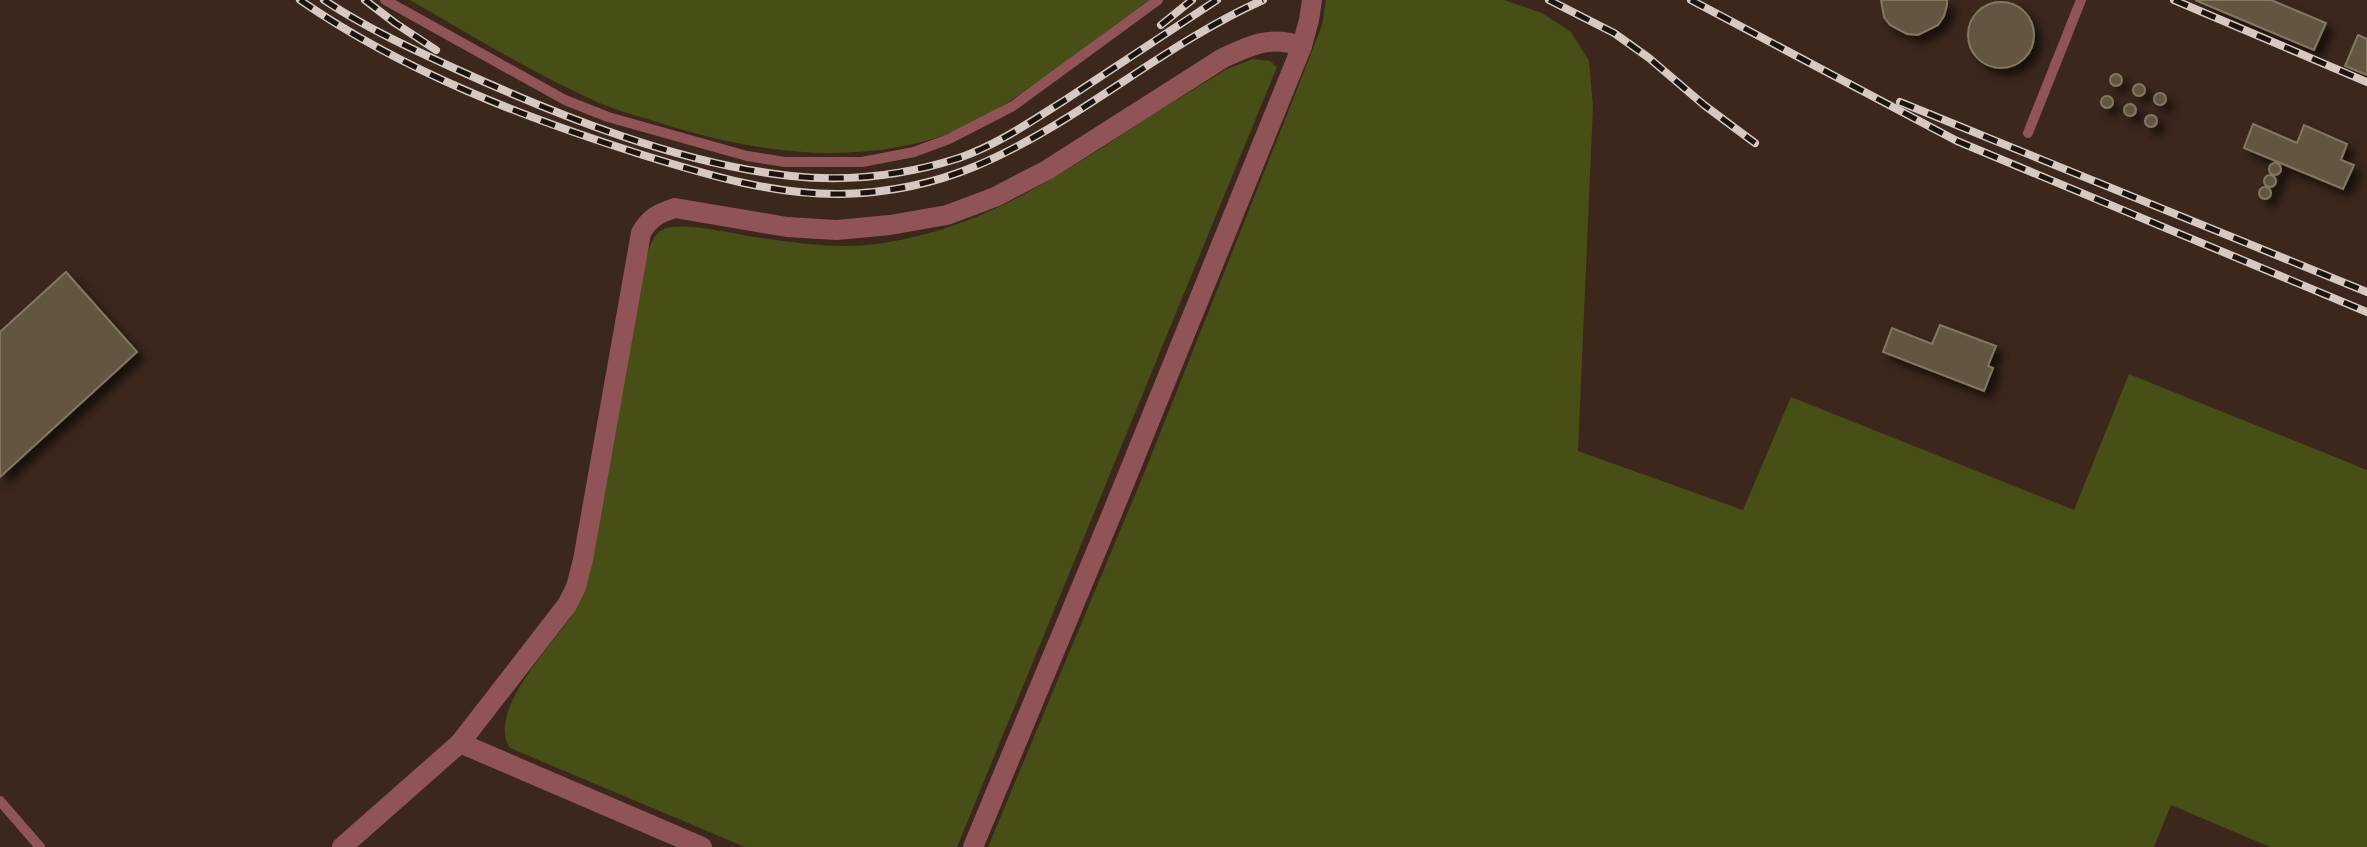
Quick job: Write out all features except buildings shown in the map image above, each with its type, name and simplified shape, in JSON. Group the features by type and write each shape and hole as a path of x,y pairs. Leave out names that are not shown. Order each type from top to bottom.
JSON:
{"street":[{"path":"973,847 1302,46 1312,0"},
{"path":"342,847 460,743 567,605 576,587 641,233 647,221 675,208 787,227 837,230 947,215 995,197 1047,170 1223,58 1250,45 1271,40 1302,46"},
{"path":"460,743 702,847"}],"lane":[{"path":"385,0 565,100 692,142 785,162 862,162 914,152 949,139 1013,106 1158,0"},
{"path":"2028,133 2081,0"},
{"path":"0,801 40,847"}],"green space":[{"path":"410,0 1149,0 1035,85 968,126 921,142 883,150 845,153 767,148 729,141 611,108 525,66"},
{"path":"1326,0 1504,0 1542,13 1571,32 1589,61 1593,107 1578,451 1743,510 1791,397 2074,510 2129,374 2367,470 2367,847 2270,847 2171,805 2154,847 988,847 1145,471 1322,25"},
{"path":"1253,59 1270,61 1277,67 957,847 745,847 510,748 505,733 513,698 571,617 589,577 644,265 656,235 664,229 684,227 789,242 847,246 915,237 952,226 1020,197 1227,69"}],"railway":[{"path":"300,0 340,26 423,71 556,126 646,156 742,182 791,191 841,194 910,186 976,166 1050,128 1190,39 1263,0"},
{"path":"324,0 406,46 578,121 706,161 791,176 833,178 876,176 918,169 959,158 987,146 1040,116 1217,0"},
{"path":"365,0 436,50"},
{"path":"1161,25 1192,0"},
{"path":"1549,0 1614,33 1755,143"},
{"path":"1691,0 1957,141 2367,312"},
{"path":"2174,0 2367,82"},
{"path":"1900,102 2367,292"}]}
